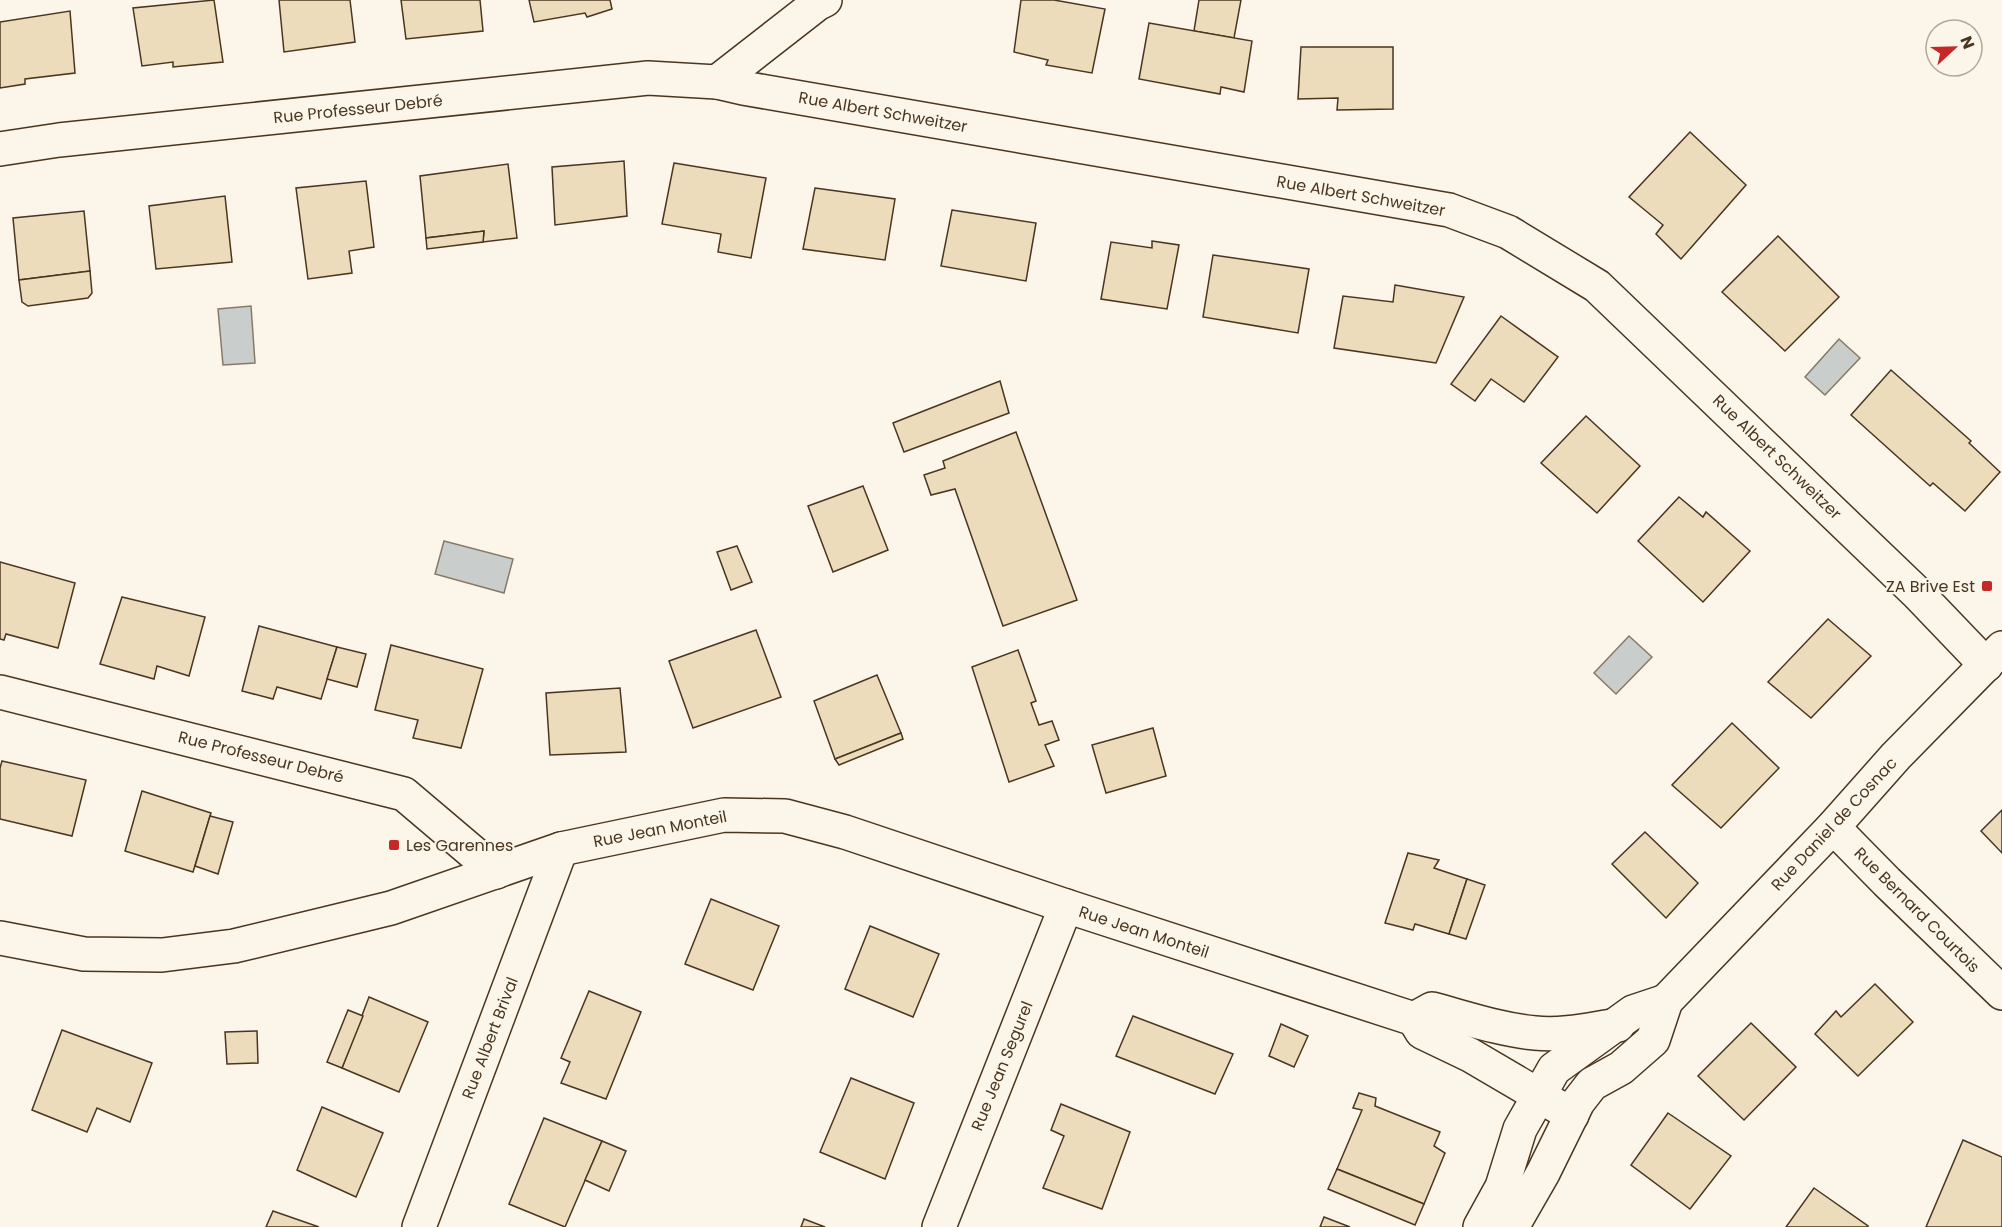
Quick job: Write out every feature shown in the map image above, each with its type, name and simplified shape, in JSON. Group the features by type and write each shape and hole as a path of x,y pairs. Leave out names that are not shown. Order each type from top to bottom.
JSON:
{"street":[{"path":"717,81 825,0"},
{"name":"Rue Professeur Debré","path":"0,149 58,140 648,78 717,81"},
{"name":"Rue Albert Schweitzer","path":"717,81 743,88 1449,210 1508,232 1597,286 1918,594 1994,656"},
{"name":"Rue Daniel de Cosnac","path":"1512,1227 1543,1173 1578,1102 1592,1084 1621,1068 1653,1040 1666,1000 1994,656"},
{"name":"Rue Professeur Debré","path":"0,692 404,794 496,872"},
{"name":"Rue Jean Monteil","path":"0,938 84,954 172,954 234,946 391,908 561,849 724,814 785,816 845,832 1414,1019 1422,1032 1470,1055 1572,1115"},
{"name":"Rue Bernard Courtois","path":"1833,827 2002,993"},
{"name":"Rue Albert Brival","path":"419,1227 561,849"},
{"name":"Rue Jean Segurel","path":"939,1227 1065,906"},
{"name":"Rue Daniel de Cosnac","path":"1480,1227 1502,1187 1520,1129 1554,1070 1633,1012 1666,1000"},
{"path":"1414,1019 1432,1009 1495,1026 1536,1033 1572,1032 1618,1025"}],"shaded area":[{"path":"251,306 255,363 223,365 218,309"},
{"path":"1839,339 1860,358 1825,395 1805,377"},
{"path":"444,541 513,559 504,593 435,574"},
{"path":"1629,636 1652,657 1616,694 1594,673"}],"building":[{"path":"214,0 223,62 173,67 173,62 142,66 133,8"},
{"path":"279,0 350,0 355,42 284,52"},
{"path":"401,0 480,0 483,31 406,39"},
{"path":"529,0 610,0 612,9 587,17 585,13 534,22"},
{"path":"1021,0 1054,0 1105,9 1092,73 1046,65 1048,60 1014,52"},
{"path":"1199,0 1241,0 1234,38 1194,31"},
{"path":"70,11 75,73 25,79 25,84 0,88 0,22"},
{"path":"1149,23 1252,41 1244,92 1221,87 1220,94 1139,79"},
{"path":"1301,47 1393,47 1393,109 1337,110 1338,98 1298,99"},
{"path":"1690,132 1746,185 1681,259 1656,234 1663,225 1629,197"},
{"path":"624,161 627,216 555,225 552,167"},
{"path":"674,163 766,178 751,258 718,252 721,234 662,224"},
{"path":"508,164 517,238 483,242 484,231 426,238 420,176"},
{"path":"366,181 374,247 349,251 352,273 308,279 296,188"},
{"path":"815,188 895,199 885,260 803,249"},
{"path":"225,196 232,262 156,269 149,206"},
{"path":"952,210 1036,223 1026,281 941,266"},
{"path":"84,211 90,271 19,280 13,218"},
{"path":"484,231 483,242 427,249 426,238"},
{"path":"1778,236 1839,297 1785,351 1722,292"},
{"path":"1152,241 1179,245 1167,309 1101,299 1111,242 1152,248"},
{"path":"1213,255 1309,269 1298,333 1203,317"},
{"path":"90,271 92,293 88,298 28,306 22,302 19,280"},
{"path":"1395,285 1464,297 1436,363 1334,348 1343,296 1393,302"},
{"path":"1501,316 1558,357 1524,402 1491,379 1475,401 1451,384"},
{"path":"1891,370 1971,441 1969,443 2000,472 1965,511 1933,483 1930,486 1851,415"},
{"path":"1000,381 1009,413 904,452 893,423"},
{"path":"1586,416 1640,466 1597,513 1541,463"},
{"path":"1016,432 1077,600 1003,626 955,489 931,495 924,475 945,468 943,461"},
{"path":"863,486 888,550 833,572 808,506"},
{"path":"1679,497 1703,517 1706,512 1750,551 1703,602 1638,541"},
{"path":"737,546 752,582 731,590 717,552"},
{"path":"0,562 75,583 58,648 6,634 4,640 0,639"},
{"path":"122,597 205,617 189,676 157,666 154,679 100,664"},
{"path":"1828,619 1871,656 1811,718 1768,682"},
{"path":"259,626 337,647 321,699 277,687 273,699 242,691"},
{"path":"756,630 781,697 693,728 669,661"},
{"path":"391,645 483,669 461,748 413,738 418,720 375,710"},
{"path":"337,647 366,654 357,687 327,679"},
{"path":"1018,650 1036,701 1031,703 1039,725 1052,721 1059,740 1045,745 1054,766 1009,782 972,667"},
{"path":"877,675 901,733 835,759 814,701"},
{"path":"620,688 626,752 550,755 546,693"},
{"path":"1732,723 1779,768 1721,828 1672,785"},
{"path":"1153,728 1166,776 1106,793 1092,745"},
{"path":"901,733 903,739 839,765 835,759"},
{"path":"2,761 86,780 72,836 0,819"},
{"path":"142,791 211,813 193,872 125,851"},
{"path":"2002,810 2002,853 1981,831"},
{"path":"210,816 233,822 218,874 195,866"},
{"path":"1645,832 1698,883 1666,918 1612,864"},
{"path":"1408,853 1439,860 1434,868 1467,879 1449,934 1415,924 1413,930 1385,923"},
{"path":"1467,879 1485,885 1466,939 1449,934"},
{"path":"711,899 779,926 753,990 685,964"},
{"path":"870,926 939,954 913,1017 845,989"},
{"path":"1875,984 1913,1022 1858,1076 1815,1034 1836,1011 1841,1017"},
{"path":"589,991 641,1012 606,1099 561,1083 570,1062 561,1058"},
{"path":"369,997 428,1022 399,1092 342,1068"},
{"path":"348,1010 363,1016 342,1068 327,1062"},
{"path":"1133,1016 1233,1054 1215,1094 1116,1056"},
{"path":"1751,1023 1796,1067 1744,1120 1698,1076"},
{"path":"1281,1024 1308,1036 1294,1067 1269,1056"},
{"path":"62,1030 152,1063 130,1122 97,1108 87,1132 32,1110"},
{"path":"257,1031 258,1063 227,1064 225,1032"},
{"path":"851,1078 914,1103 885,1179 820,1152"},
{"path":"1359,1093 1376,1098 1375,1106 1440,1132 1434,1146 1445,1153 1424,1204 1337,1169 1362,1110 1353,1108"},
{"path":"1061,1104 1130,1132 1102,1209 1043,1188 1064,1136 1051,1130"},
{"path":"322,1107 383,1133 356,1197 297,1170"},
{"path":"1668,1113 1731,1156 1690,1209 1631,1165"},
{"path":"544,1118 602,1141 565,1227 509,1204"},
{"path":"1963,1140 2002,1157 2002,1227 1926,1227"},
{"path":"602,1141 626,1151 609,1191 585,1180"},
{"path":"1337,1169 1424,1204 1415,1225 1328,1189"},
{"path":"1814,1188 1868,1226 1868,1227 1786,1227"},
{"path":"273,1211 319,1227 266,1227"},
{"path":"1324,1217 1350,1227 1320,1227"},
{"path":"804,1219 825,1227 801,1227"}],"place":[{"name":"ZA Brive Est","path":"1987,586"},
{"name":"Les Garennes","path":"394,845"}]}
